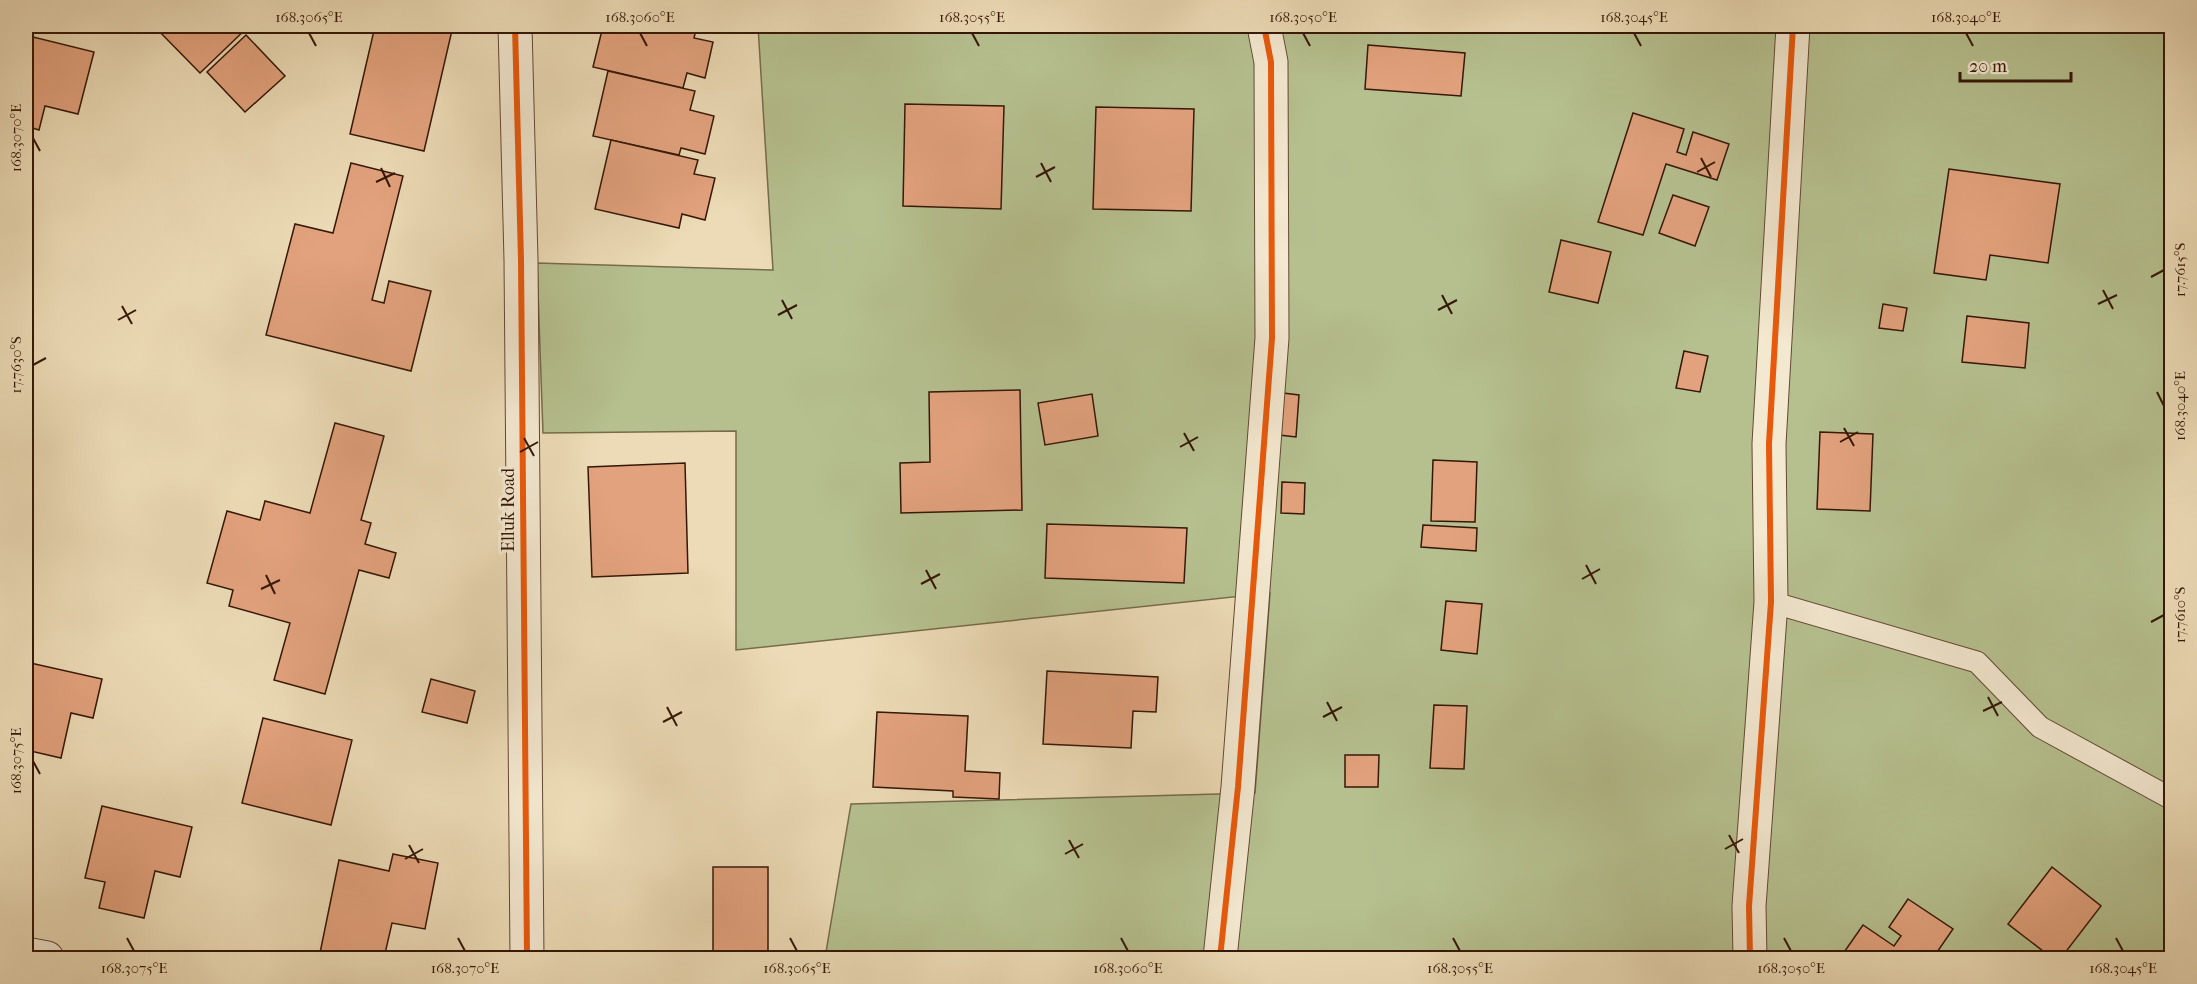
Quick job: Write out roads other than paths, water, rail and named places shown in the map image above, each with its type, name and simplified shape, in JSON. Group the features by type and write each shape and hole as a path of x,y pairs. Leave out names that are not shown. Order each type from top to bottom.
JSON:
{"street":[{"name":"Elluk Road","path":"516,26 521,260 527,958"},
{"path":"1220,958 1238,787 1272,338 1271,62 1264,26"},
{"path":"1750,958 1749,906 1771,602 1769,444 1793,26"},
{"path":"26,954 46,958"}],"lane":[{"path":"1771,602 1977,662 2040,727 2172,799"}]}
